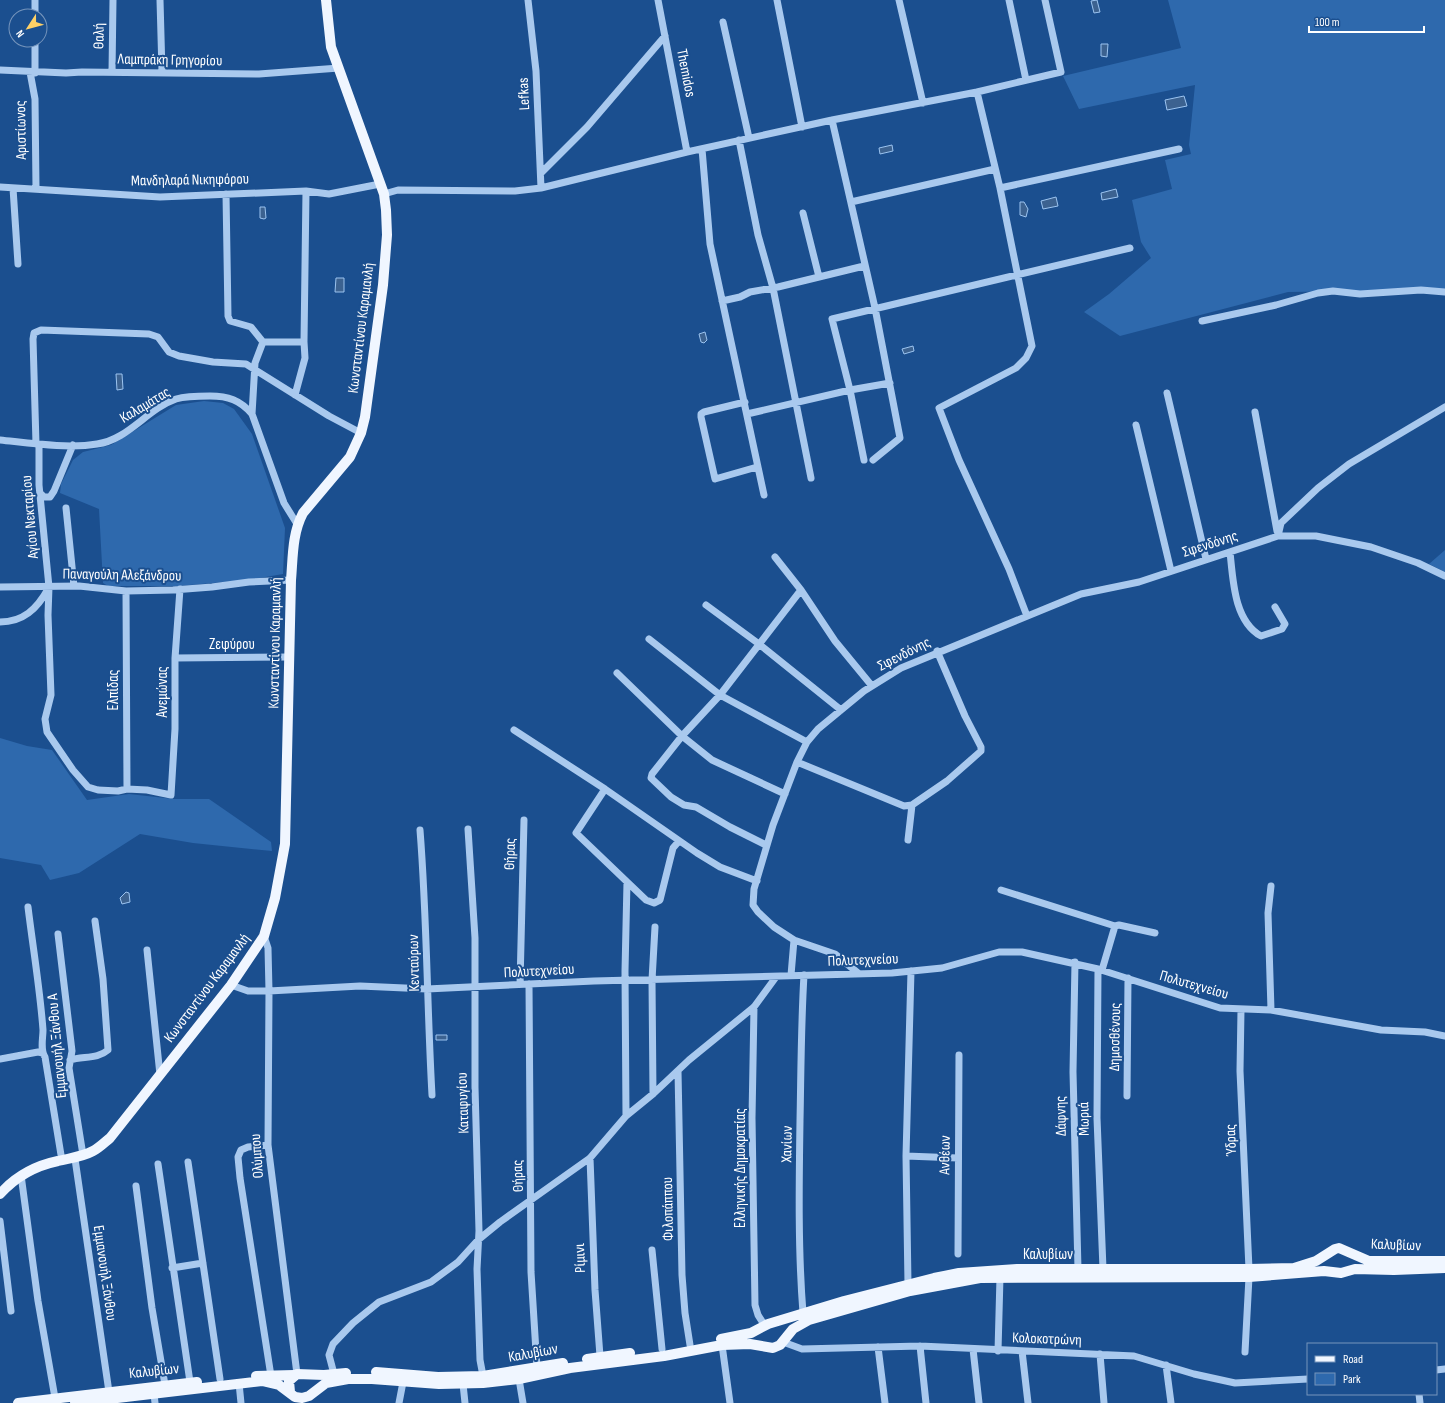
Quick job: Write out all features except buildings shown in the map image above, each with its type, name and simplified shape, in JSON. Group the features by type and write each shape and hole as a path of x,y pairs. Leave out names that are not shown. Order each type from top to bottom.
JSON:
{"main road":[{"name":"Κωνσταντίνου Καραμανλή","path":"0,1194 10,1182 21,1175 40,1166 79,1157 95,1151 110,1138 231,984 264,936 275,898 285,844 291,580 294,536 297,524 309,504 333,479 350,457 361,433 365,417 383,285 387,235 384,194 331,46 326,0"},
{"name":"Καλυβίων","path":"75,1403 111,1398 165,1385 220,1379 298,1374 319,1375 367,1372 438,1377 483,1376 537,1368 600,1356 662,1349 751,1333 767,1325 908,1284 934,1278 980,1271 1103,1269 1249,1273 1294,1268 1311,1263 1329,1254 1335,1249 1343,1249 1369,1262 1445,1261"},
{"name":"Καλυβίων","path":"1345,1271 1352,1262 1347,1251"},
{"path":"1329,1254 1327,1263 1333,1271"},
{"name":"Καλυβίων","path":"18,1403 56,1398 154,1399 239,1383 262,1381 271,1383 290,1392 295,1397 309,1398 326,1383 348,1379 464,1384 519,1379 582,1366 664,1356 738,1343 777,1347 800,1324 846,1308 936,1285 980,1278 1333,1271 1341,1273 1355,1269 1394,1270 1445,1268"},
{"path":"766,1347 760,1337 767,1325 782,1329 783,1341"},
{"path":"290,1392 289,1381 298,1374 312,1378 314,1388 309,1398"}],"street":[{"name":"Θαλή","path":"112,72 113,0"},
{"path":"160,0 162,72"},
{"name":"Lefkas","path":"528,0 536,72 541,188"},
{"name":"Themidos","path":"658,0 687,152"},
{"path":"777,0 802,127"},
{"path":"899,0 923,103"},
{"path":"1009,0 1026,80"},
{"path":"384,194 398,190 515,191 541,188 702,148 832,120 977,92 1061,72 1046,0"},
{"path":"723,22 749,138"},
{"path":"541,173 587,127 665,36"},
{"name":"Αριστίωνος","path":"34,48 32,72 35,105 34,151 36,188"},
{"name":"Λαμπράκη Γρηγορίου","path":"0,70 32,72 258,74 339,68"},
{"path":"977,92 1019,273 1032,346 1026,358 1016,368 1000,378 939,408 959,460 1010,569 1027,616"},
{"path":"832,120 864,266 875,308 900,438 873,460"},
{"path":"739,140 758,235 773,288 810,478"},
{"path":"702,148 710,244 764,495"},
{"path":"1000,188 1179,149"},
{"path":"851,202 995,169"},
{"name":"Μανδηλαρά Νικηφόρου","path":"0,187 36,188 160,197 306,191 329,194 380,184"},
{"path":"13,188 18,264"},
{"path":"295,395 305,358 306,191"},
{"path":"226,194 228,316 230,320 251,328 263,342 304,342"},
{"path":"803,213 819,277"},
{"path":"864,460 850,390 832,319 1019,273 1130,248"},
{"path":"722,301 740,297 750,292 773,288 864,266"},
{"path":"1202,321 1276,306 1318,293 1333,291 1360,294 1422,290 1445,292"},
{"name":"Αγίου Νεκταρίου","path":"127,789 118,791 98,790 88,787 73,770 47,732 44,719 51,695 48,615 49,587 38,470 34,333 41,330 148,334 158,337 169,352 179,356 213,362 246,364 255,369"},
{"path":"252,414 255,369 263,342"},
{"path":"255,369 295,395 361,433"},
{"path":"747,414 850,390 890,383"},
{"path":"1167,393 1206,559"},
{"name":"Καλαμάτας","path":"0,440 37,444 98,444 117,437 152,413 176,400 221,396 233,398 244,405 252,414 284,503 297,524"},
{"path":"745,402 704,412 701,414 701,417 715,479 757,467"},
{"path":"1278,536 1281,523 1318,488 1349,464 1445,407"},
{"path":"1255,412 1278,536"},
{"path":"1136,425 1171,571"},
{"path":"41,494 44,497 50,496 54,492 73,445"},
{"path":"66,508 74,586"},
{"name":"Σφενδόνης","path":"794,940 774,927 758,912 753,905 754,889 766,845 797,762 807,742 818,729 872,686 901,668 937,651 1080,594 1139,582 1278,536 1316,536 1371,547 1418,563 1445,576"},
{"path":"1230,552 1234,582 1246,624 1254,632 1261,636 1282,629 1284,624 1275,606"},
{"path":"775,558 800,590 835,641 872,686"},
{"name":"Παναγούλη Αλεξάνδρου","path":"0,587 74,586 126,591 212,587 249,582 291,580"},
{"path":"0,622 20,619 32,612 42,601 49,587"},
{"name":"Ανεμώνας","path":"127,789 147,790 171,795 175,729 175,658 180,589"},
{"path":"766,845 730,827 696,807 684,805 672,797 651,778 652,774 682,736 720,695 800,590"},
{"name":"Ελπίδας","path":"126,591 127,789"},
{"path":"706,605 759,644 841,710"},
{"path":"649,639 720,695 807,742"},
{"path":"797,762 904,806 912,805 946,781 981,751 937,651"},
{"name":"Ζεφύρου","path":"175,658 289,656"},
{"path":"617,673 682,736 712,760 734,772 786,794"},
{"path":"514,730 605,789 679,841 720,867 757,881"},
{"path":"605,789 576,833 646,900 654,903 660,900 673,848 679,841"},
{"path":"908,840 912,805"},
{"name":"Θήρας","path":"520,984 524,820"},
{"name":"Κενταύρων","path":"420,830 426,925 427,989 432,1096"},
{"name":"Καταφυγίου","path":"468,830 474,903 478,1314 480,1360 483,1376"},
{"path":"626,882 624,981 626,1116"},
{"path":"1271,886 1268,913 1271,1010"},
{"path":"1001,890 1115,926 1119,925 1154,933"},
{"path":"28,907 38,979 43,1030 43,1053 45,1057 62,1160"},
{"path":"70,1060 99,1056 108,1050 103,979 95,921"},
{"name":"Μωριά","path":"1103,1269 1097,1118 1100,969 1115,926"},
{"path":"653,1094 652,980 655,927"},
{"name":"Εμμανουήλ Ξάνθου Α","path":"58,934 72,1051 69,1068 79,1157"},
{"name":"Ολύμπου","path":"264,936 268,948 269,991 268,1145 298,1374"},
{"path":"791,975 794,940 835,954 858,973"},
{"path":"147,950 160,1075"},
{"name":"Πολυτεχνείου","path":"231,984 248,991 360,986 427,989 520,984 776,977 791,975 858,973 892,974 942,968 999,952 1022,952 1075,962 1100,969 1196,1002 1220,1008 1271,1010 1380,1030 1425,1032 1445,1036"},
{"name":"Δάφνης","path":"1075,962 1073,1064 1078,1269"},
{"path":"908,1284 906,1156 911,971"},
{"name":"Χανίων","path":"804,975 801,1026 799,1172 801,1277 804,1314"},
{"path":"334,1374 329,1355 333,1344 354,1323 379,1302 431,1282 458,1262 478,1240 531,1199 590,1158 626,1116 678,1072 689,1060 754,1007 776,977"},
{"name":"Δημοσθένους","path":"1127,1096 1128,978"},
{"name":"Θήρας","path":"529,984 531,1272 537,1368"},
{"name":"Ελληνικής Δημοκρατίας","path":"754,1007 752,1118 755,1305 758,1315 767,1325"},
{"name":"Ύδρας","path":"1241,1010 1240,1071 1249,1273 1245,1352"},
{"path":"0,1059 38,1052 43,1053"},
{"name":"Ανθέων","path":"958,1254 959,1056"},
{"name":"Φιλοπάππου","path":"678,1072 682,1275 685,1313 690,1344"},
{"path":"268,1145 248,1147 241,1150 238,1157 271,1376"},
{"path":"906,1156 958,1158"},
{"name":"Εμμανουήλ Ξάνθου","path":"79,1157 111,1398"},
{"name":"Ρίμινι","path":"590,1158 595,1290 600,1356"},
{"path":"188,1162 220,1379"},
{"path":"158,1164 172,1268 190,1382"},
{"path":"21,1175 38,1301 56,1398"},
{"path":"136,1186 152,1308 165,1385"},
{"path":"0,1221 11,1311"},
{"path":"652,1250 662,1349"},
{"path":"172,1268 203,1263"},
{"path":"998,1351 1000,1277"},
{"name":"Κολοκοτρώνη","path":"783,1341 802,1349 920,1346 998,1351 1134,1356 1194,1374 1236,1383 1307,1379"},
{"path":"722,1345 730,1403"},
{"path":"920,1346 926,1403"},
{"path":"878,1347 885,1403"},
{"path":"973,1349 979,1403"},
{"path":"1022,1351 1028,1403"},
{"path":"1100,1354 1104,1403"},
{"path":"1166,1365 1171,1403"},
{"path":"519,1379 522,1403"},
{"path":"399,1403 403,1382"},
{"path":"239,1383 241,1403"},
{"path":"464,1384 465,1403"}],"green space":[{"path":"1168,0 1445,0 1445,294 1431,290 1288,292 1120,336 1084,312 1109,294 1151,258 1141,242 1132,200 1172,189 1165,160 1191,154 1189,145 1195,85 1079,109 1063,76 1181,48"},
{"path":"204,401 223,403 234,409 252,434 285,528 283,574 248,580 178,586 108,586 103,583 99,509 60,493 61,484 73,460 83,452 111,445 176,405"},
{"path":"1445,550 1445,572 1429,564"},
{"path":"0,738 27,746 52,750 87,800 129,794 174,799 209,799 271,842 272,851 193,843 140,834 79,873 50,880 41,865 0,858"}],"shaded area":[{"path":"1097,0 1100,12 1094,13 1091,1"},
{"path":"1101,44 1108,44 1107,57 1101,56"},
{"path":"1184,96 1187,106 1167,110 1165,100"},
{"path":"892,145 893,151 880,154 879,148"},
{"path":"1116,189 1118,197 1102,200 1101,193"},
{"path":"1056,197 1058,206 1043,209 1041,201"},
{"path":"1020,202 1024,202 1028,209 1026,217 1020,215"},
{"path":"260,207 265,207 266,218 264,219 260,218"},
{"path":"336,278 344,278 344,292 335,292"},
{"path":"705,332 707,340 704,343 701,342 699,334"},
{"path":"913,346 914,351 904,354 902,349"},
{"path":"116,374 122,374 123,389 117,390"},
{"path":"126,892 129,893 130,902 122,904 120,898"},
{"path":"436,1035 447,1035 447,1040 436,1040"}]}
